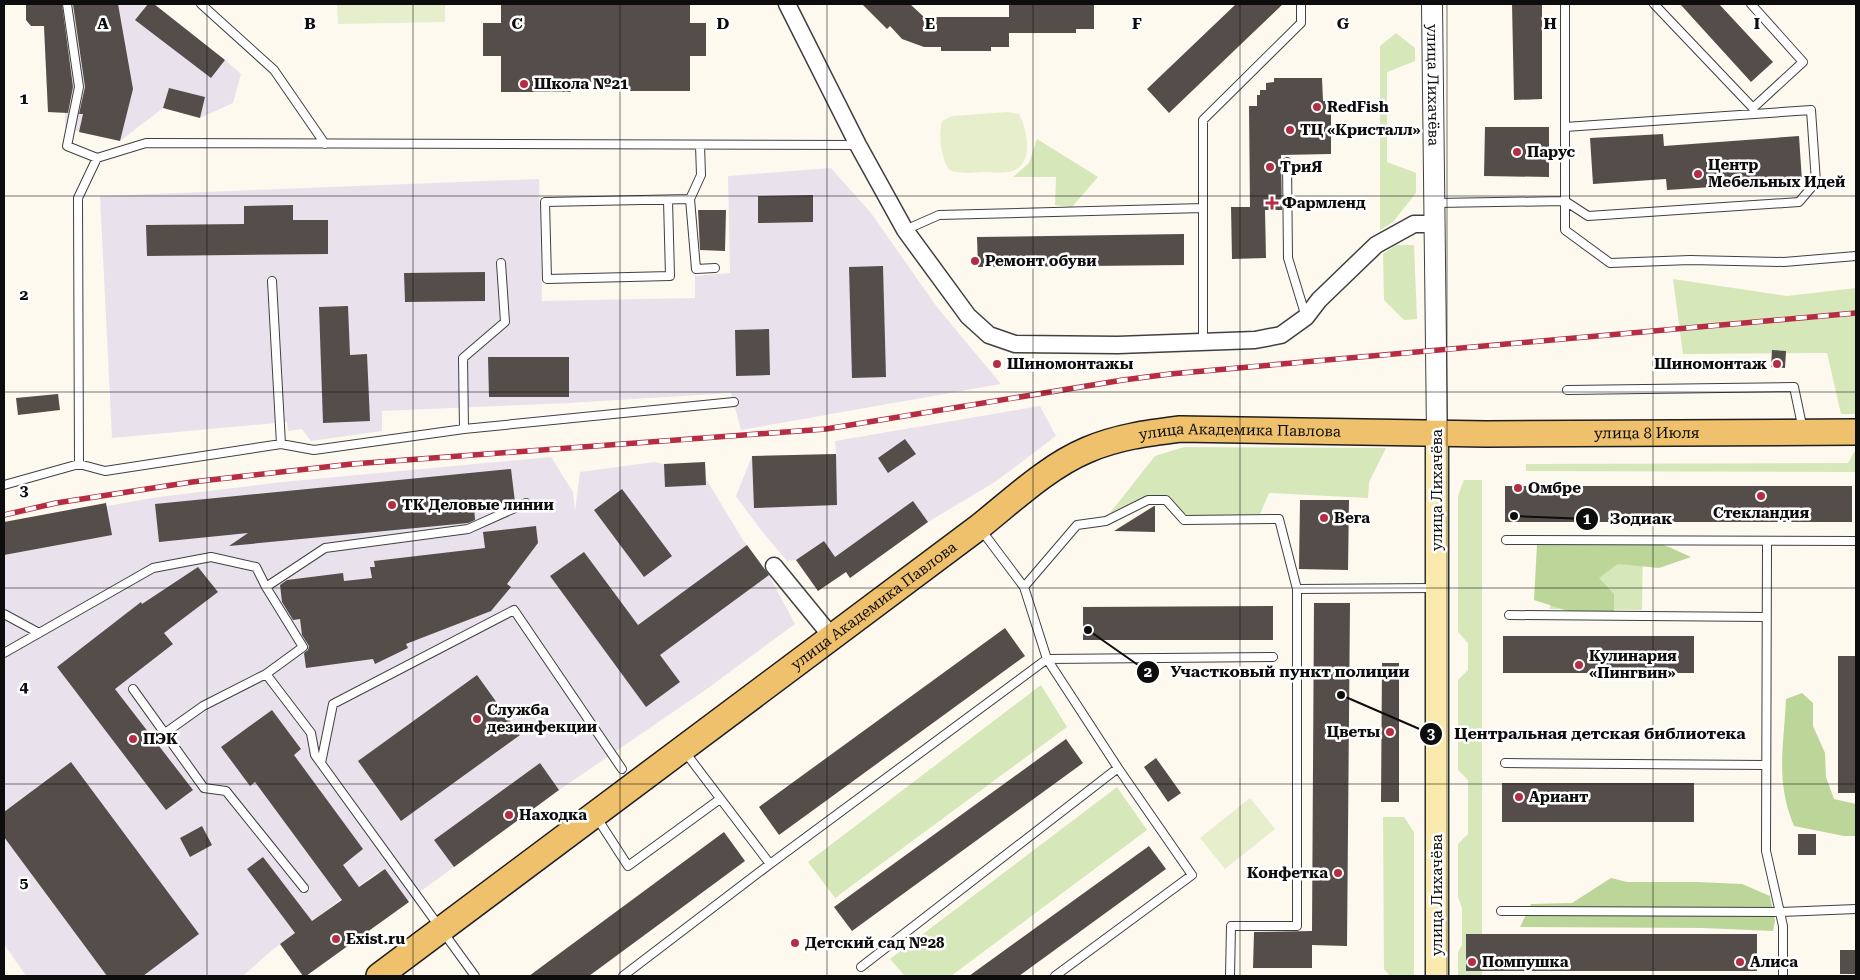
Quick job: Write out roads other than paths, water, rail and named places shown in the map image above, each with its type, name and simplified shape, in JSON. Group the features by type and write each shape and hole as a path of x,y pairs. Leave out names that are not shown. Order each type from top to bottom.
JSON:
{"main road":[{"name":"улица Академика Павлова","path":"378,976 979,527 1044,475 1087,450 1138,434 1180,429 1437,433"},
{"name":"улица 8 Июля","path":"1437,433 1856,432"},
{"name":"улица Лихачёва","path":"1437,433 1437,976"}],"street":[{"path":"787,4 858,145 905,230 968,316 989,336 1015,344 1118,345 1255,340 1281,335 1306,317 1319,300 1376,245 1414,224 1435,224"},
{"name":"улица Лихачёва","path":"1432,4 1437,433"},
{"path":"774,566 832,637"}],"lane":[{"path":"67,4 79,87 67,146 98,158 146,143 858,145"},
{"path":"201,4 274,70 325,144"},
{"path":"1203,341 1203,120 1301,23 1301,4"},
{"path":"1565,4 1565,230 1610,263 1690,260 1784,262 1856,256"},
{"path":"1654,4 1752,108 1803,62 1751,4"},
{"path":"1435,203 1565,201 1588,216 1799,202 1816,182 1811,110 1565,126"},
{"path":"700,145 700,175 690,199 696,269 715,268"},
{"path":"79,464 78,198 98,158"},
{"path":"1287,162 1288,258 1306,317"},
{"path":"668,200 670,276 547,279 545,202 690,199"},
{"path":"905,230 939,214 1203,208"},
{"path":"464,429 463,358 505,322 501,263"},
{"path":"272,281 281,444"},
{"path":"1567,390 1794,387 1804,432"},
{"path":"4,485 79,464 105,471 281,444 314,450 464,429 734,402"},
{"path":"1024,587 1078,525 1106,521 1148,500 1166,500 1184,520 1279,519 1297,588 1297,926 1231,926 1230,976"},
{"path":"266,587 325,548 468,529 526,503"},
{"path":"979,527 1024,587 1047,660 1118,768 1192,875 1055,976"},
{"path":"1506,540 1855,541"},
{"path":"1767,542 1766,851 1783,926 1783,976"},
{"path":"4,653 153,568 211,557 256,567 266,587 303,647 266,674 203,706 165,733"},
{"path":"1297,588 1437,588"},
{"path":"321,763 333,704 514,610 622,769"},
{"path":"4,614 39,633"},
{"path":"1509,614 1766,617"},
{"path":"623,976 770,864 1047,660 1273,658"},
{"path":"266,674 312,733 315,755 475,976"},
{"path":"133,689 204,788 226,790 304,888"},
{"path":"682,749 770,864"},
{"path":"1504,763 1766,765"},
{"path":"861,968 1118,768"},
{"path":"594,814 628,866 720,798"},
{"path":"1501,911 1781,912 1856,909"}],"railway":[{"path":"4,515 56,503 192,482 352,464 826,429 1170,374 1856,313"}],"place":[{"name":"Школа №21","path":"524,84"},
{"name":"RedFish","path":"1317,107"},
{"name":"ТЦ «Кристалл»","path":"1290,130"},
{"name":"Парус","path":"1517,152"},
{"name":"ТриЯ","path":"1270,167"},
{"name":"Центр Мебельных Идей","path":"1698,174"},
{"name":"Фармленд","path":"1272,203"},
{"name":"Ремонт обуви","path":"975,261"},
{"name":"Шиномонтажы","path":"997,364"},
{"name":"Шиномонтаж","path":"1777,364"},
{"name":"Омбре","path":"1518,488"},
{"name":"Стекландия","path":"1761,496"},
{"name":"ТК Деловые линии","path":"392,505"},
{"name":"Зодиак","path":"1514,516"},
{"name":"Вега","path":"1324,518"},
{"name":"Участковый пункт полиции","path":"1088,630"},
{"name":"Кулинария «Пингвин»","path":"1579,665"},
{"name":"Центральная детская библиотека","path":"1341,695"},
{"name":"Служба дезинфекции","path":"477,719"},
{"name":"Цветы","path":"1390,732"},
{"name":"ПЭК","path":"133,739"},
{"name":"Ариант","path":"1519,797"},
{"name":"Находка","path":"509,815"},
{"name":"Конфетка","path":"1338,873"},
{"name":"Exist.ru","path":"336,939"},
{"name":"Детский сад №28","path":"795,943"},
{"name":"Помпушка","path":"1472,962"},
{"name":"Алиса","path":"1740,962"}]}
